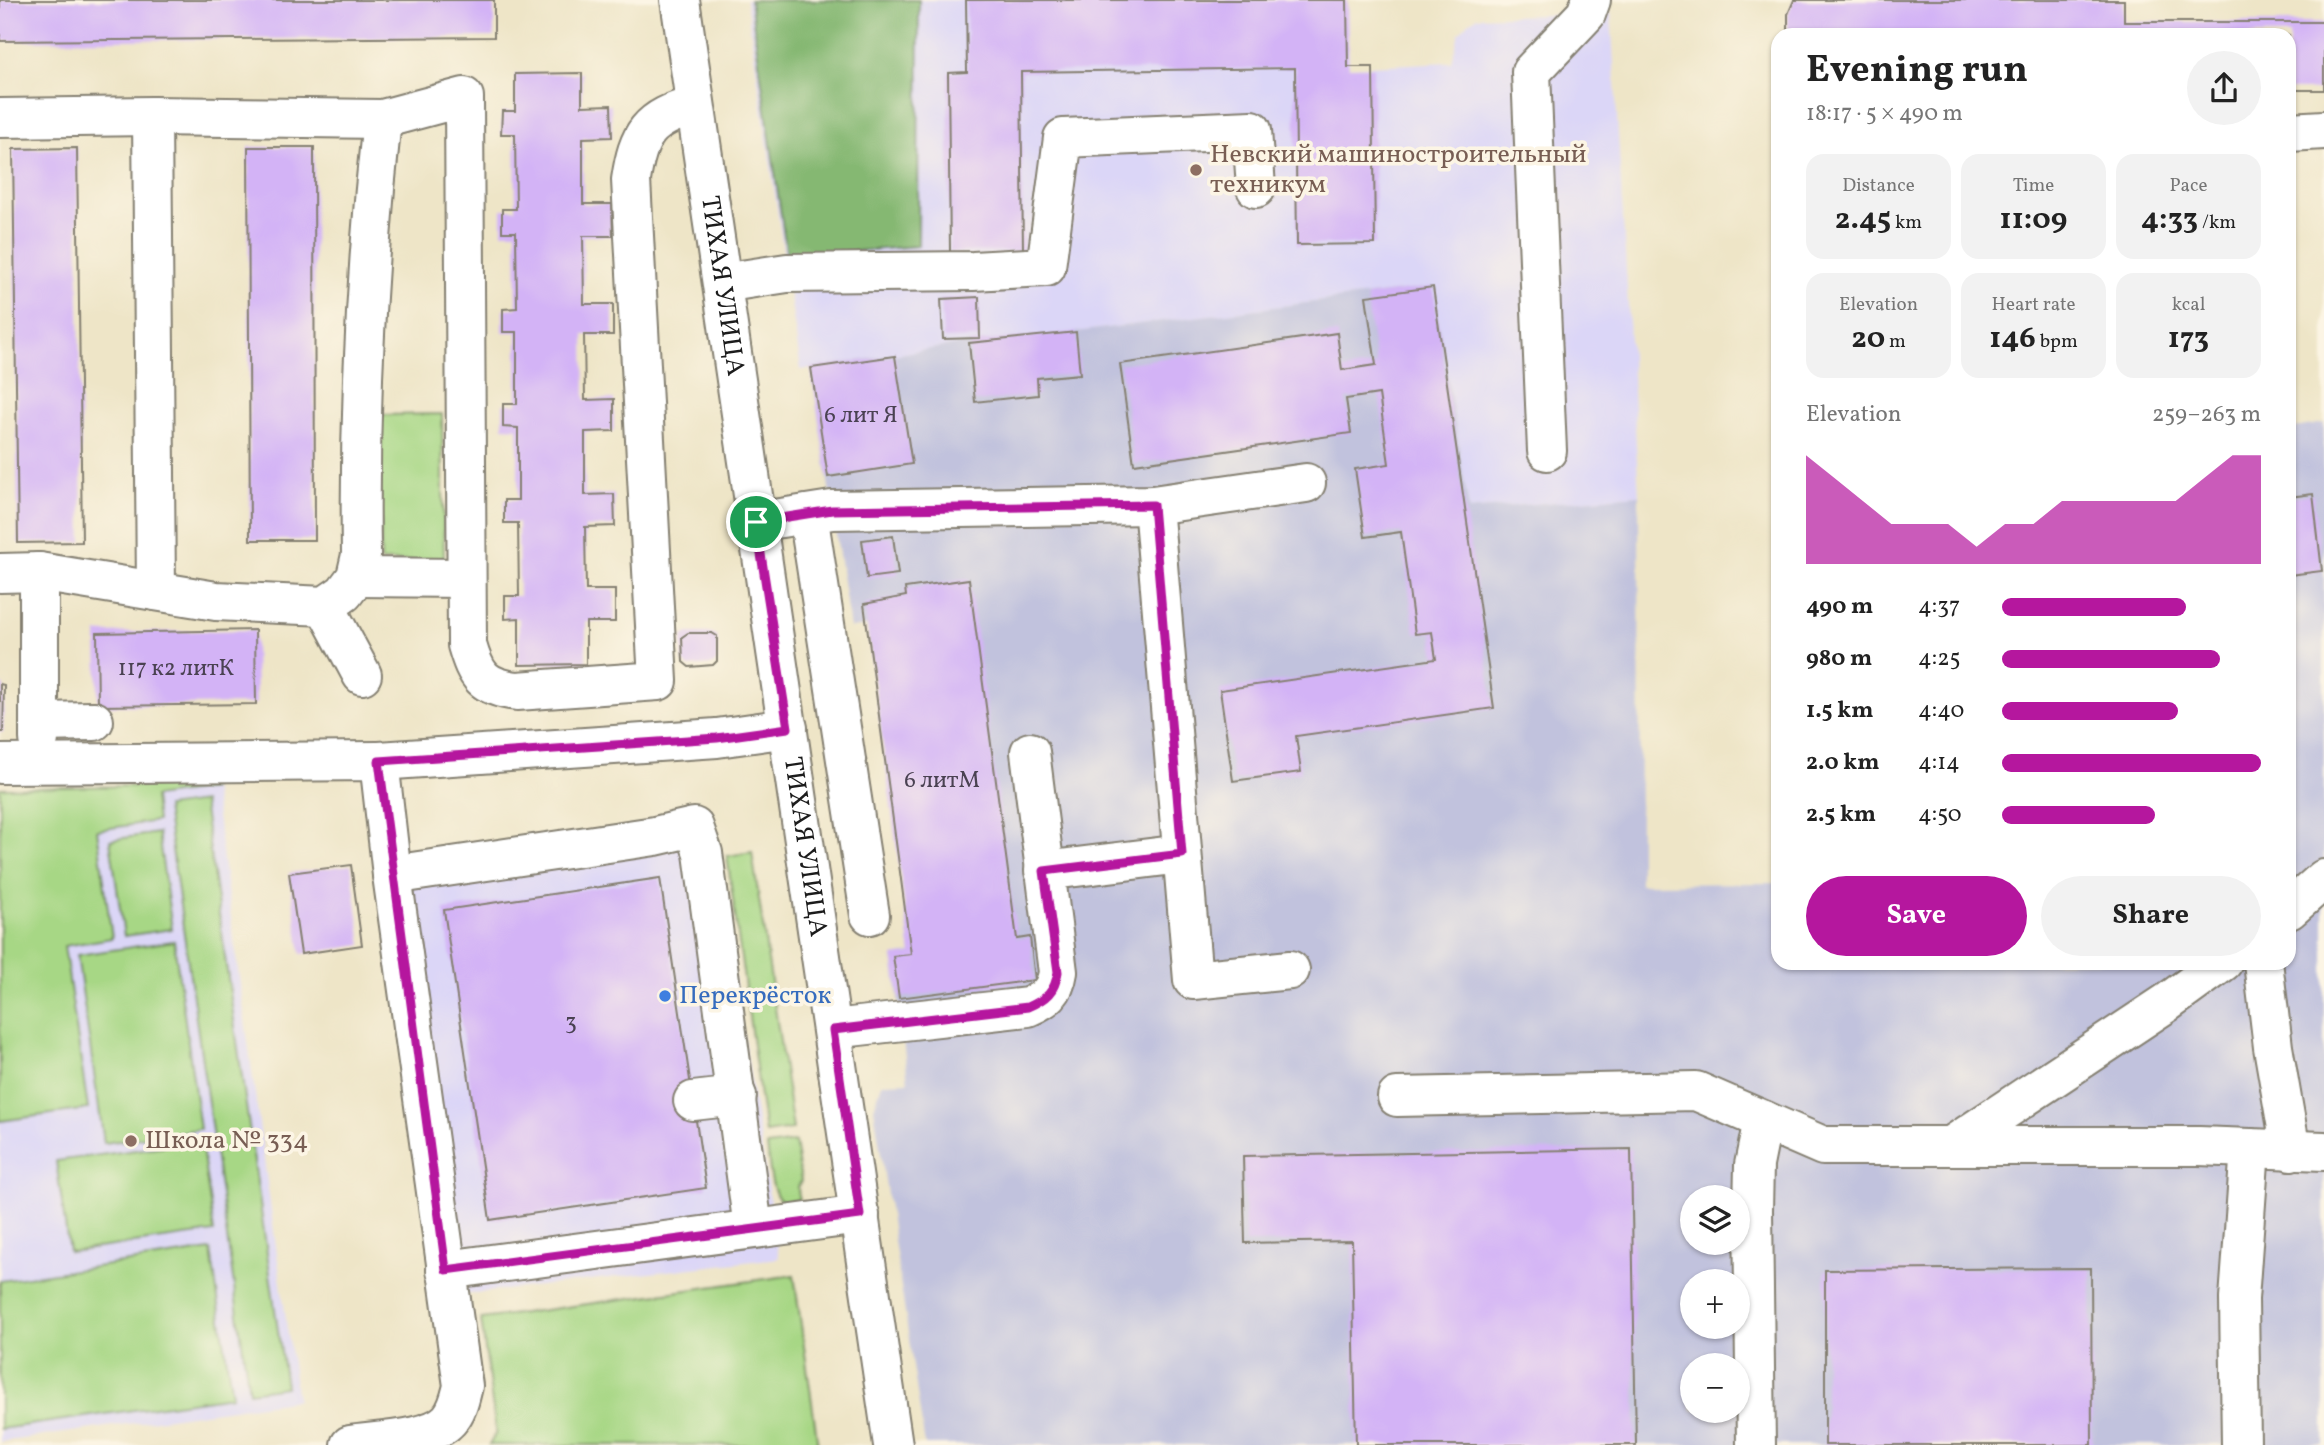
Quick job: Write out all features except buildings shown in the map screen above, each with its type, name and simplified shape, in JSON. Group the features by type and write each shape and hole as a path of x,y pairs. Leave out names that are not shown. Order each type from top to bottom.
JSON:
{"street":[{"name":"ТИХАЯ УЛИЦА","path":"680,0 893,1445"},
{"path":"1547,451 1531,72 1586,14 1591,0"},
{"path":"0,118 152,116 382,119 464,97 467,645 472,663 482,679 497,689 517,691 658,681 631,180 635,151 649,128 670,112 694,106"},
{"path":"152,116 156,591"},
{"path":"0,573 39,572 216,601 325,606 344,593 356,577 361,555 363,366 374,193 382,119"},
{"path":"722,283 787,273 973,271 1046,267 1063,138 1252,130 1256,188"},
{"path":"2296,132 2324,130"},
{"path":"756,522 832,510 1153,505 1306,483"},
{"path":"1153,505 1194,980 1290,970"},
{"path":"808,514 870,915"},
{"path":"39,572 39,731 94,721"},
{"path":"356,577 466,578"},
{"path":"325,606 362,675"},
{"path":"0,764 379,761 717,738 788,728"},
{"path":"833,1030 1028,1007 1044,1000 1056,988 1058,972 1030,752"},
{"path":"349,1445 432,1433 448,1421 459,1405 463,1385 392,875 379,761"},
{"path":"392,875 694,827 703,853 753,1228"},
{"path":"1044,871 1182,854"},
{"path":"2296,904 2324,879"},
{"path":"1951,1146 2212,970"},
{"path":"1397,1097 1696,1091 1822,1146 2199,1146 2308,1151 2273,1047 2264,970"},
{"path":"695,1114 738,1109"},
{"path":"1756,1445 1753,1210 1754,1165 1763,1121"},
{"path":"2241,1445 2239,1299 2249,1149"},
{"path":"446,1270 860,1215"}],"shaded area":[{"name":"Невский машиностроительный техникум","path":"746,0 1347,0 1349,67 1452,62 1459,33 1477,17 1611,13 1639,495 1469,510 1433,287 969,343 801,370"},
{"path":"1433,287 1469,510 1639,495 1640,884 1771,883 1771,970 2296,970 2296,428 2324,423 2324,1445 925,1445 874,1108 882,1083 908,1082 893,956 911,953 867,626 850,628 811,368 969,343"},
{"name":"Школа № 334","path":"213,787 297,1400 0,1442 0,790"},
{"path":"709,817 779,1258 444,1297 380,869"}],"green space":[{"path":"750,0 919,0 918,246 787,257"},
{"path":"442,414 444,561 381,561 379,415"},
{"path":"212,785 212,789 154,797 157,821 97,830 112,938 64,946 88,1109 0,1121 0,788"},
{"path":"203,802 286,1387 249,1392 166,807"},
{"path":"158,833 172,929 124,936 110,840"},
{"path":"752,852 793,1129 765,1133 727,856"},
{"path":"174,941 200,1129 104,1143 77,955"},
{"path":"201,1141 214,1232 69,1252 56,1161"},
{"path":"795,1142 801,1181 798,1187 799,1200 784,1202 775,1192 767,1146"},
{"path":"211,1250 232,1396 0,1429 0,1281"},
{"path":"794,1275 818,1445 489,1445 496,1433 481,1319"}],"place":[{"name":"Невский машиностроительный техникум","path":"1196,170"},
{"name":"Перекрёсток","path":"665,996"},
{"name":"Школа № 334","path":"131,1141"}],"route":[{"path":"1153,505 1182,854 1044,871 1058,972 1056,988 1044,1000 1028,1007 833,1030 860,1215 446,1270 379,761 717,738 788,728 756,522 832,510 1153,505"}]}
